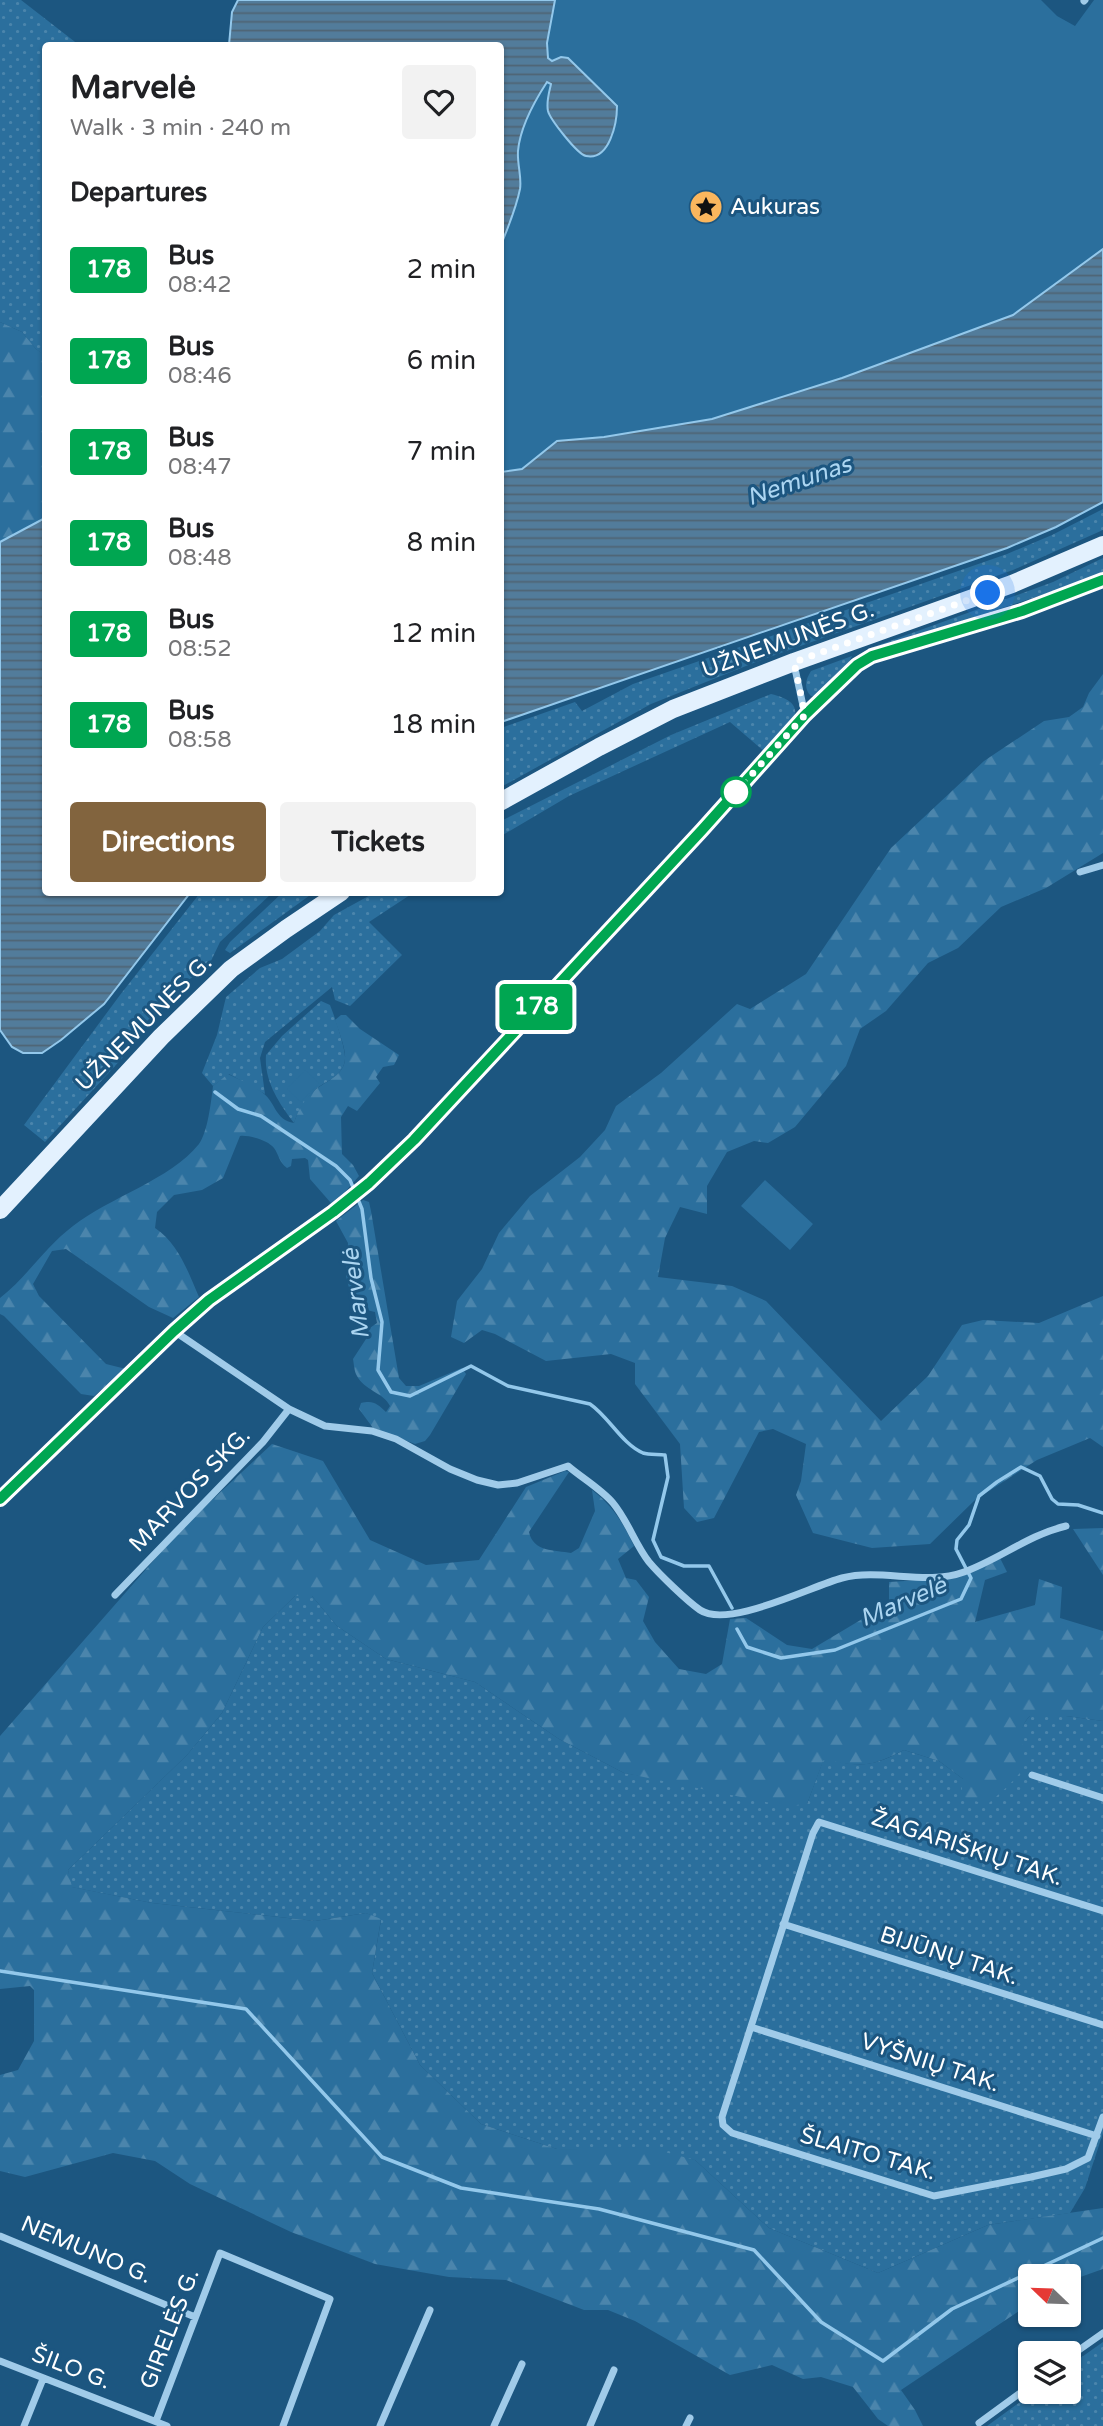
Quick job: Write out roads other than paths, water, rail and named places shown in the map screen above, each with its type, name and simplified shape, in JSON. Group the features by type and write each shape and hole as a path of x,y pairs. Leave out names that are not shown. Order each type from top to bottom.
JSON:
{"main road":[{"name":"UŽNEMUNĖS G.","path":"504,800 673,709 794,662 1012,584 1103,545"},
{"name":"UŽNEMUNĖS G.","path":"0,1210 161,1037 209,990 263,944 335,896"}],"street":[{"path":"0,1499 209,1300 348,1200 414,1140 805,715 857,665 872,656 1022,611 1103,580"},
{"path":"794,662 805,715"},
{"path":"1080,872 1103,865"},
{"path":"174,1331 289,1409 325,1426 372,1431 396,1439 450,1469 498,1485 517,1483 568,1466 612,1502 649,1562 701,1611 715,1616 727,1616 764,1606 844,1578 962,1573 1016,1545 1066,1526"},
{"name":"MARVOS SKG.","path":"115,1595 263,1442 289,1409"},
{"path":"1032,1775 1103,1798"},
{"name":"ŽAGARIŠKIŲ TAK.","path":"783,1924 819,1822 1103,1911"},
{"path":"751,2027 783,1924"},
{"name":"BIJŪNŲ TAK.","path":"783,1924 1103,2025"},
{"name":"ŠLAITO TAK.","path":"751,2027 722,2117 723,2125 733,2133 934,2196 1066,2169 1088,2158 1097,2136"},
{"name":"VYŠNIŲ TAK.","path":"751,2027 1097,2136"},
{"path":"1097,2136 1103,2117"},
{"name":"NEMUNO G.","path":"0,2236 195,2317"},
{"name":"GIRELĖS G.","path":"150,2422 220,2252 330,2299 283,2426"},
{"path":"380,2426 430,2310"},
{"path":"1081,2349 1103,2333"},
{"name":"ŠILO G.","path":"0,2361 150,2422 167,2426"},
{"path":"494,2426 522,2364"},
{"path":"590,2426 614,2370"},
{"path":"24,2426 43,2379"},
{"path":"979,2423 1018,2394"},
{"path":"687,2426 690,2418"}],"water":[{"path":"238,0 555,0 547,43 548,58 552,61 561,57 568,58 617,106 616,121 610,139 601,153 594,156 582,154 548,111 551,84 547,82 522,133 518,151 520,189 504,237 504,42 229,42 232,12"},
{"name":"Nemunas","path":"1103,249 1103,502 1056,527 1007,548 504,721 504,472 522,469 557,441 604,437 712,419 842,378 1013,315"},
{"path":"42,520 42,896 188,896 104,1004 42,1053 23,1053 12,1047 0,1030 0,542"}],"waterway":[{"name":"Marvelė","path":"215,1092 238,1109 261,1116 336,1166 350,1180 362,1209 371,1278 382,1322 378,1370 391,1392 410,1396 471,1366 508,1386 590,1404 635,1449 645,1454 665,1455 668,1477 653,1540 661,1557 684,1566 709,1566 732,1608"},
{"name":"Marvelė","path":"737,1629 747,1647 781,1658 835,1650 961,1599 971,1578 956,1549 957,1540 969,1525 979,1496 1021,1467 1040,1476 1052,1499 1058,1504 1078,1505 1103,1513"},
{"path":"0,1971 246,2009 382,2157 461,2188 599,2209 754,2250 821,2322 883,2361 952,2309 1103,2238"}],"place":[{"name":"Aukuras","path":"706,207"}]}
